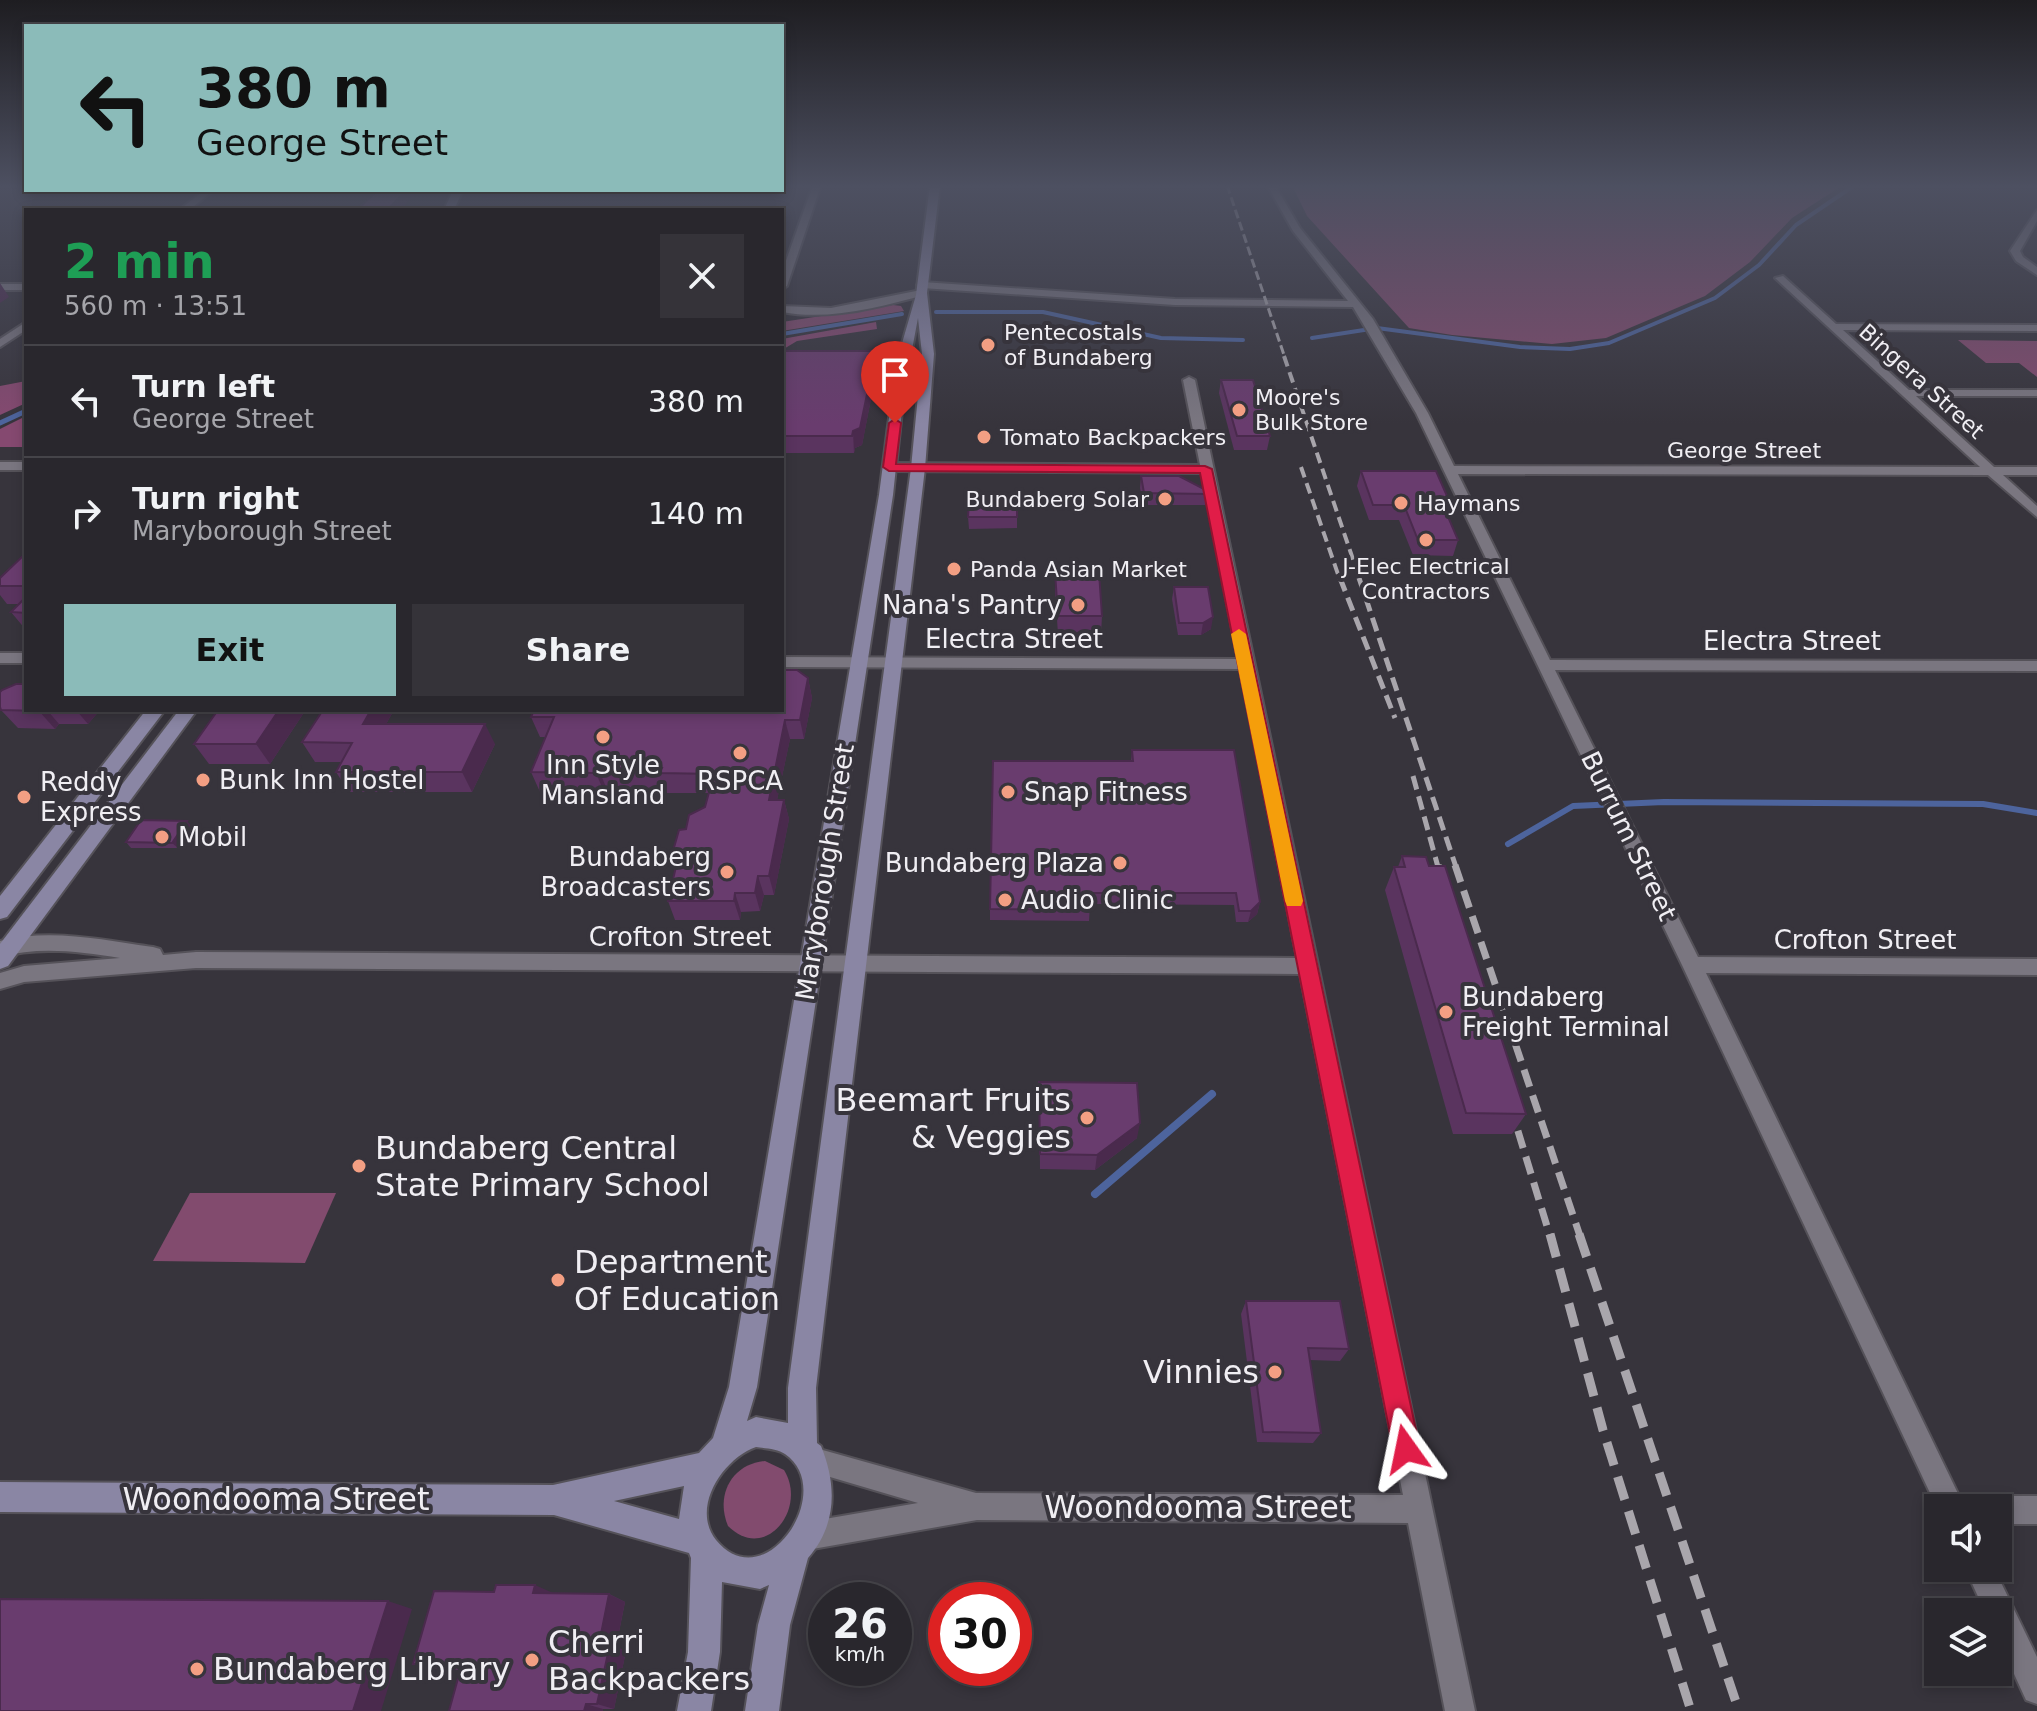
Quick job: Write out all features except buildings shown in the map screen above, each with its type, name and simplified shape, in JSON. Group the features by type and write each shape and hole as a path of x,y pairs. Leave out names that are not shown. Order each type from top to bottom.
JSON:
{"street":[{"name":"Maryborough Street","path":"807,1453 802,1388 918,468 928,354 921,291 924,265"},
{"name":"Burrum Street","path":"1325,265 1374,328 1450,470 1692,965 1944,1494"},
{"name":"Bingera Street","path":"1780,278 2037,513"},
{"path":"0,287 24,287"},
{"name":"Maryborough Street","path":"716,1457 743,1387 905,354 913,309 921,291"},
{"path":"784,309 804,313 894,301 921,291 1146,301 1356,304"},
{"path":"0,344 24,326"},
{"path":"1833,327 2037,328"},
{"path":"1189,380 1460,1711"},
{"path":"1904,393 2037,393"},
{"path":"0,466 24,466"},
{"path":"889,467 1205,469"},
{"name":"George Street","path":"1450,470 2037,471"},
{"path":"0,658 24,658"},
{"name":"Electra Street","path":"784,662 1245,664"},
{"name":"Electra Street","path":"1547,665 2037,666"},
{"path":"1,910 154,712"},
{"path":"3,950 33,916 186,712"},
{"name":"Crofton Street","path":"3,950 49,944 196,960"},
{"name":"Crofton Street","path":"0,981 34,973 196,960 1307,966"},
{"name":"Crofton Street","path":"1692,965 2037,967"},
{"path":"694,1711 704,1652 702,1547 693,1502 716,1457 739,1438 765,1432 789,1437 807,1453 819,1497 816,1517 800,1545 774,1625 762,1711"},
{"name":"Woondooma Street","path":"807,1453 977,1506"},
{"name":"Woondooma Street","path":"0,1497 553,1500 716,1457"},
{"name":"Woondooma Street","path":"553,1500 702,1547"},
{"name":"Woondooma Street","path":"800,1545 977,1506 1419,1509"},
{"path":"2012,1510 2037,1510"},
{"path":"702,1547 721,1567 748,1573 776,1566 800,1545"},
{"path":"1986,1582 2037,1689"}],"shaded area":[{"path":"1351,265 1746,265 1705,296 1606,338 1552,344 1409,328"},
{"path":"893,305 901,306 904,311 784,331 784,322"},
{"path":"876,322 877,329 797,341 784,349 784,339"},
{"path":"1958,340 2037,341 2037,377 2019,363 1986,363"},
{"path":"24,381 24,404 0,415 0,386"},
{"path":"24,417 24,447 0,447 0,429"},
{"path":"190,1193 336,1193 305,1263 153,1261"},
{"path":"765,1461 784,1470 790,1485 791,1500 787,1515 768,1535 756,1538 742,1536 728,1526 725,1493 729,1483 743,1468"}],"waterway":[{"path":"1312,338 1377,328 1520,347 1570,349 1609,343 1715,298 1759,265"},
{"path":"936,312 1043,312 1161,338 1243,340"},
{"path":"784,334 902,314"},
{"path":"0,423 24,412"},
{"path":"1508,844 1573,806 1664,802 1983,804 2037,813"},
{"path":"1095,1194 1212,1094"}],"railway":[{"path":"1254,265 1285,358"},
{"path":"1284,356 1360,580"},
{"path":"1301,467 1340,580"},
{"path":"1340,578 1395,718"},
{"path":"1359,578 1456,867"},
{"path":"1413,776 1438,867"},
{"path":"1438,865 1444,887"},
{"path":"1455,865 1580,1236"},
{"path":"1510,1105 1550,1236"},
{"path":"1550,1234 1603,1430 1691,1711"},
{"path":"1579,1234 1739,1711"}],"slow traffic":[{"path":"1239,634 1294,901"}],"place":[{"name":"Pentecostals of Bundaberg","path":"988,345"},
{"name":"Moore's Bulk Store","path":"1239,410"},
{"name":"Tomato Backpackers","path":"984,437"},
{"name":"Bundaberg Solar","path":"1165,499"},
{"name":"Haymans","path":"1401,503"},
{"name":"J-Elec Electrical Contractors","path":"1426,540"},
{"name":"Panda Asian Market","path":"954,569"},
{"name":"Nana's Pantry","path":"1078,605"},
{"name":"Inn Style Mansland","path":"603,737"},
{"name":"RSPCA","path":"740,753"},
{"name":"Bunk Inn Hostel","path":"203,780"},
{"name":"Snap Fitness","path":"1008,792"},
{"name":"Reddy Express","path":"24,797"},
{"name":"Mobil","path":"162,837"},
{"name":"Bundaberg Plaza","path":"1120,863"},
{"name":"Bundaberg Broadcasters","path":"727,872"},
{"name":"Audio Clinic","path":"1005,900"},
{"name":"Bundaberg Freight Terminal","path":"1446,1012"},
{"name":"Beemart Fruits & Veggies","path":"1087,1118"},
{"name":"Bundaberg Central State Primary School","path":"359,1166"},
{"name":"Department Of Education","path":"558,1280"},
{"name":"Vinnies","path":"1275,1372"},
{"name":"Cherri Backpackers","path":"532,1660"},
{"name":"Bundaberg Library","path":"197,1669"}],"route":[{"path":"895,423 889,467 1205,469 1406,1449"}]}
